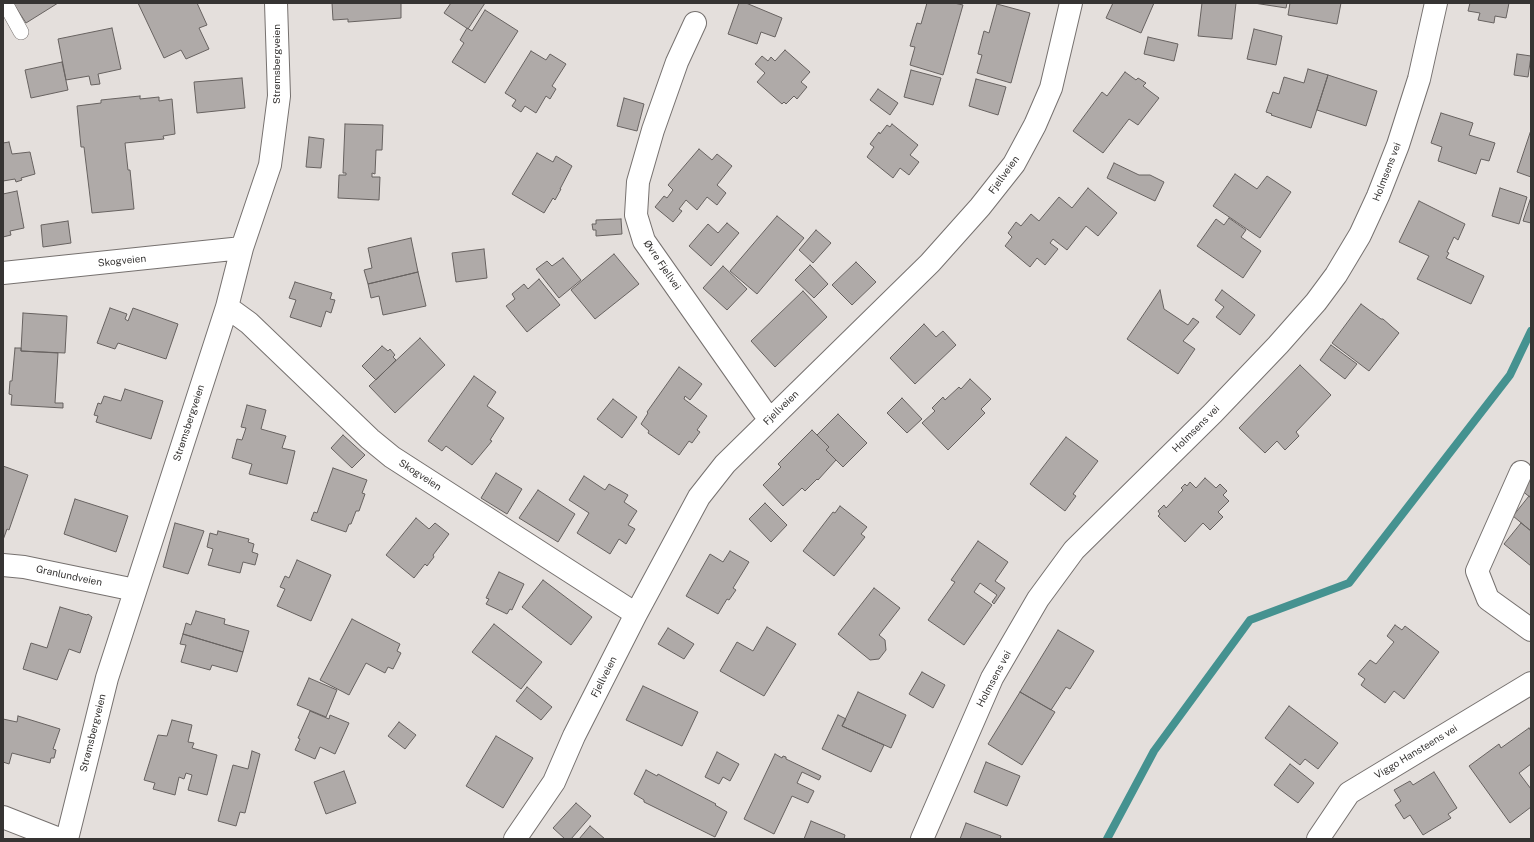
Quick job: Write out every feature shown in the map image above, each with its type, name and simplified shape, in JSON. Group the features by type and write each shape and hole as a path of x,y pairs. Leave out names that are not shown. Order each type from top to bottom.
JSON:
{"street":[{"name":"Strømsbergveien","path":"67,839 107,678 227,307 242,248 270,165 279,96 276,3"},
{"name":"Fjellveien","path":"515,839 554,782 574,736 636,614 699,497 725,464 769,419 930,263 980,207 1014,164 1035,125 1051,88 1071,3"},
{"name":"Holmsens vei","path":"922,839 992,678 1038,599 1070,556 1278,345 1316,302 1336,275 1360,235 1378,196 1398,144 1419,79 1436,3"},
{"name":"Øvre Fjellvei","path":"695,23 677,62 653,130 638,182 636,215 644,241 769,419"},
{"name":"Skogveien","path":"3,273 242,248"},
{"name":"Skogveien","path":"227,307 249,323 370,439 392,458 636,614"},
{"path":"1522,472 1477,571 1488,599 1531,630"},
{"name":"Granlundveien","path":"3,565 24,566 135,590"},
{"name":"Viggo Hansteens vei","path":"1318,839 1349,792 1531,683"},
{"path":"3,817 58,839"}],"lane":[{"path":"5,3 21,32"}],"building":[{"path":"13,3 58,3 26,23"},
{"path":"138,3 197,3 207,25 199,28 209,49 186,59 181,50 164,58"},
{"path":"332,3 401,3 401,18 348,22 348,19 333,20"},
{"path":"451,3 485,3 468,29 444,13"},
{"path":"739,3 746,3 782,18 775,37 761,32 757,44 728,34"},
{"path":"927,3 954,3 963,5 943,75 910,65 915,47 910,46 917,23 921,24"},
{"path":"1113,3 1154,3 1141,33 1106,18"},
{"path":"1202,3 1236,3 1232,39 1198,36"},
{"path":"1254,3 1287,3 1286,8"},
{"path":"1290,3 1341,3 1337,24 1288,15"},
{"path":"1470,3 1509,3 1506,18 1495,16 1494,23 1478,20 1480,13 1468,11"},
{"path":"997,4 1030,13 1011,83 977,73 982,55 978,54 984,31 989,33"},
{"path":"485,10 518,31 485,83 452,62 464,43 460,40 467,28 472,31"},
{"path":"112,28 121,69 98,74 100,84 91,85 89,76 66,80 58,39"},
{"path":"1254,29 1282,36 1276,65 1247,59"},
{"path":"1148,37 1178,44 1174,61 1144,54"},
{"path":"785,50 810,72 801,82 807,87 797,99 794,96 786,104 784,102 782,104 757,82 765,73 755,64 762,56 768,61 771,57 775,61"},
{"path":"531,51 546,60 550,54 566,64 552,86 556,89 550,99 546,96 536,113 525,106 521,112 512,106 516,100 505,93"},
{"path":"1517,54 1531,56 1528,77 1514,75"},
{"path":"62,62 68,90 31,98 25,70"},
{"path":"1308,69 1328,75 1311,128 1266,112 1273,92 1279,94 1284,77 1304,83"},
{"path":"911,70 941,78 933,105 904,97"},
{"path":"1125,72 1136,80 1138,78 1146,83 1143,86 1159,98 1138,125 1129,119 1103,153 1073,131 1102,92 1107,96"},
{"path":"1328,75 1377,91 1366,126 1317,110"},
{"path":"242,78 245,108 197,113 194,82"},
{"path":"976,79 1006,87 998,115 969,106"},
{"path":"878,89 898,103 890,115 870,100"},
{"path":"140,96 140,99 159,97 159,101 172,99 175,134 163,136 164,139 125,143 128,170 130,170 134,209 92,213 84,147 81,147 77,106 101,103 101,100"},
{"path":"624,98 644,104 637,131 617,126"},
{"path":"1441,113 1473,123 1469,135 1495,143 1489,161 1481,159 1476,174 1438,161 1442,147 1431,143"},
{"path":"345,124 383,125 382,150 376,150 375,174 372,173 372,177 380,177 379,200 338,198 339,175 346,175 346,173 343,173"},
{"path":"892,124 918,145 910,155 919,162 909,175 900,168 893,178 867,157 874,147 870,144 879,132 880,134 887,125 890,127"},
{"path":"1530,133 1531,134 1531,177 1517,172"},
{"path":"309,137 324,139 321,168 306,167"},
{"path":"9,142 12,154 30,152 35,174 21,178 22,180 16,182 15,179 3,181 3,143"},
{"path":"699,149 712,160 717,154 732,166 717,185 726,193 717,205 707,197 697,210 686,200 679,209 682,211 673,222 655,207 664,196 667,198 673,190 668,185"},
{"path":"537,153 553,162 556,156 572,166 555,200 553,198 544,213 512,194"},
{"path":"1114,163 1139,175 1150,175 1164,182 1155,201 1107,178"},
{"path":"1235,174 1257,189 1267,176 1291,192 1260,238 1213,206"},
{"path":"1088,188 1117,213 1098,236 1086,226 1067,250 1053,239 1050,243 1058,249 1045,265 1037,258 1030,267 1005,246 1012,237 1008,233 1016,222 1021,226 1031,214 1039,221 1059,197 1072,208"},
{"path":"1500,188 1527,197 1519,224 1492,216"},
{"path":"17,191 24,228 10,231 11,235 3,237 3,194"},
{"path":"1531,197 1531,223 1523,221"},
{"path":"1419,201 1465,224 1458,240 1454,237 1447,252 1449,253 1446,258 1484,276 1471,304 1417,279 1429,256 1399,242"},
{"path":"777,216 804,238 757,294 730,271"},
{"path":"1229,218 1246,230 1241,237 1261,251 1243,278 1197,246 1216,219 1224,225"},
{"path":"621,219 622,234 596,236 596,230 593,230 592,224 596,224 596,220"},
{"path":"68,221 71,243 43,247 41,225"},
{"path":"727,223 739,233 711,266 689,246 708,224 718,233"},
{"path":"816,230 831,243 813,263 799,250"},
{"path":"411,238 418,272 368,284 364,270 372,268 368,248"},
{"path":"484,249 487,278 456,282 452,253"},
{"path":"614,254 639,284 595,319 571,290"},
{"path":"563,258 581,280 559,298 536,269 547,261 552,266"},
{"path":"856,262 876,282 852,305 832,285"},
{"path":"810,265 828,284 814,298 795,280"},
{"path":"723,266 747,289 727,310 703,288"},
{"path":"418,272 426,306 383,315 379,296 371,298 368,284"},
{"path":"539,279 560,305 527,332 506,306 515,299 512,294 524,284 528,289"},
{"path":"295,282 332,293 330,299 335,300 331,313 326,311 321,327 290,317 296,300 289,298"},
{"path":"1160,290 1164,309 1188,325 1193,318 1199,322 1183,341 1195,349 1178,374 1127,339"},
{"path":"1222,290 1255,315 1240,335 1216,317 1224,307 1215,300"},
{"path":"803,291 827,317 775,367 751,341"},
{"path":"1361,304 1383,319 1399,333 1369,371 1332,343"},
{"path":"110,308 127,314 125,319 128,321 133,308 178,324 166,359 118,343 115,349 97,343"},
{"path":"23,313 67,316 65,353 21,351"},
{"path":"924,324 936,337 943,331 956,345 915,384 890,358"},
{"path":"420,338 445,365 395,413 369,386"},
{"path":"1331,345 1357,364 1345,379 1320,360"},
{"path":"382,346 388,351 390,349 395,355 393,357 396,360 376,380 362,366"},
{"path":"15,348 21,348 21,351 58,353 55,403 63,403 63,408 11,405 12,395 9,394 10,381 12,381"},
{"path":"1300,365 1331,395 1296,432 1299,436 1285,450 1277,441 1265,453 1239,428"},
{"path":"679,367 702,384 690,400 685,396 684,399 707,416 697,430 700,432 692,443 689,441 679,455 648,433 649,431 641,424 648,413 647,412"},
{"path":"474,376 496,392 487,406 504,418 490,440 492,441 472,465 446,446 442,451 428,441"},
{"path":"970,379 991,399 981,409 985,413 948,450 922,423 935,411 932,408 943,397 945,400 959,387 961,389"},
{"path":"125,389 163,401 151,439 96,422 98,416 94,415 98,403 101,404 104,396 121,401"},
{"path":"902,398 922,419 907,433 887,413"},
{"path":"613,399 637,417 622,438 597,419"},
{"path":"247,405 266,410 261,429 286,436 282,448 295,451 287,484 249,474 252,464 232,458 237,439 242,440 246,428 241,427"},
{"path":"838,414 867,443 843,467 826,450 829,447 817,435"},
{"path":"812,430 829,447 826,450 836,460 818,480 817,479 805,491 802,488 783,506 763,485 781,467 778,464"},
{"path":"343,435 365,455 352,468 331,448"},
{"path":"1066,437 1098,461 1073,494 1076,496 1065,511 1030,484"},
{"path":"3,466 28,475 9,530 7,529 3,540"},
{"path":"333,468 367,480 362,493 365,494 359,511 356,511 346,532 311,520 314,512 317,513"},
{"path":"496,473 522,489 507,514 481,498"},
{"path":"584,476 605,490 609,484 628,495 624,502 637,511 628,525 635,529 626,544 619,539 610,554 577,533 589,513 569,500"},
{"path":"1531,477 1531,498 1521,490"},
{"path":"1205,478 1216,488 1220,484 1227,491 1223,495 1229,501 1218,512 1223,517 1210,530 1203,523 1185,542 1158,516 1160,514 1158,511 1164,505 1166,508 1183,490 1181,488 1185,484 1187,486 1190,482 1196,488"},
{"path":"538,490 575,514 558,542 519,518"},
{"path":"1529,496 1531,498 1531,531 1513,516"},
{"path":"75,499 128,516 116,552 64,534"},
{"path":"765,503 787,525 771,542 749,519"},
{"path":"840,506 867,527 861,534 865,537 834,576 803,551 833,512 835,513"},
{"path":"416,518 429,529 435,523 449,534 433,555 434,557 427,566 425,564 414,578 386,555"},
{"path":"175,523 204,531 188,574 163,567"},
{"path":"1521,523 1531,531 1531,566 1504,544"},
{"path":"218,531 249,539 248,542 254,544 252,552 258,554 255,565 243,562 240,573 208,565 213,549 207,547 210,533 217,535"},
{"path":"978,541 1008,562 995,581 1005,588 994,604 992,602 997,595 980,583 974,592 992,605 964,645 928,620 955,582 951,580"},
{"path":"730,551 749,562 733,588 736,590 729,600 727,599 718,614 686,596 710,554 723,562"},
{"path":"297,560 331,575 311,621 277,606 285,589 280,587 285,576 289,578"},
{"path":"499,572 524,584 512,610 510,609 507,614 486,604 489,599 486,598"},
{"path":"543,580 592,617 571,645 522,607"},
{"path":"874,588 900,608 879,635 885,640 886,650 879,659 870,660 838,634"},
{"path":"60,607 87,615 88,614 92,617 80,653 69,649 57,680 23,669 31,643 47,648"},
{"path":"196,611 225,619 224,624 249,631 243,652 183,634 186,623 191,625"},
{"path":"352,619 400,644 397,651 401,653 393,669 388,667 385,673 366,663 349,695 320,680"},
{"path":"494,624 542,662 521,689 472,652"},
{"path":"1395,625 1402,630 1405,626 1439,652 1404,699 1394,691 1385,703 1361,685 1365,679 1358,674 1370,660 1376,664 1394,642 1387,636"},
{"path":"767,627 796,644 764,696 720,671 737,642 753,651"},
{"path":"668,628 694,644 684,659 658,644"},
{"path":"1058,630 1094,651 1070,689 1066,687 1051,710 1020,692"},
{"path":"183,634 243,652 237,672 212,665 210,670 181,662 186,645 180,644"},
{"path":"922,672 945,685 933,708 909,694"},
{"path":"309,678 337,690 326,717 297,705"},
{"path":"643,686 698,712 682,746 626,720"},
{"path":"527,687 552,707 541,720 516,701"},
{"path":"858,692 906,715 891,748 842,726"},
{"path":"1020,692 1055,712 1022,765 988,744"},
{"path":"1289,706 1338,743 1318,769 1305,759 1300,765 1265,738"},
{"path":"310,711 329,719 330,715 349,723 335,754 320,747 315,759 295,750 300,739 298,738"},
{"path":"838,715 846,719 842,726 884,745 871,772 822,749"},
{"path":"18,716 60,729 53,749 56,750 54,758 51,758 50,763 12,753 9,764 3,762 3,719 17,722"},
{"path":"172,720 192,725 188,742 194,743 192,748 217,755 207,795 188,790 192,775 186,773 184,779 179,777 175,795 153,789 155,783 144,780 158,735 167,736"},
{"path":"399,722 416,735 405,749 388,736"},
{"path":"1529,728 1531,731 1531,764 1519,773 1531,789 1531,807 1510,823 1469,766 1499,744 1501,748"},
{"path":"496,736 533,758 503,808 466,786"},
{"path":"252,751 260,754 245,813 240,812 236,826 218,821 233,765 248,769"},
{"path":"717,752 739,764 730,781 723,777 719,784 705,777"},
{"path":"775,754 782,758 783,756 786,757 786,759 821,776 819,780 802,772 797,783 814,791 808,803 792,796 774,834 744,819"},
{"path":"986,762 1020,776 1007,806 974,792"},
{"path":"1290,764 1314,783 1298,803 1274,785"},
{"path":"646,770 657,776 658,774 716,804 715,805 727,812 715,837 644,802 644,800 634,794"},
{"path":"344,771 356,803 326,814 314,782"},
{"path":"1434,772 1457,808 1448,814 1451,818 1423,835 1410,815 1404,819 1395,805 1401,801 1394,790 1410,781 1413,785"},
{"path":"576,803 591,816 571,839 565,839 553,828"},
{"path":"811,821 845,835 844,839 804,839"},
{"path":"966,823 1001,836 1000,839 960,839"},
{"path":"590,826 605,839 579,839"}],"waterway":[{"path":"1107,839 1154,751 1250,620 1349,583 1510,375 1531,331"}]}
